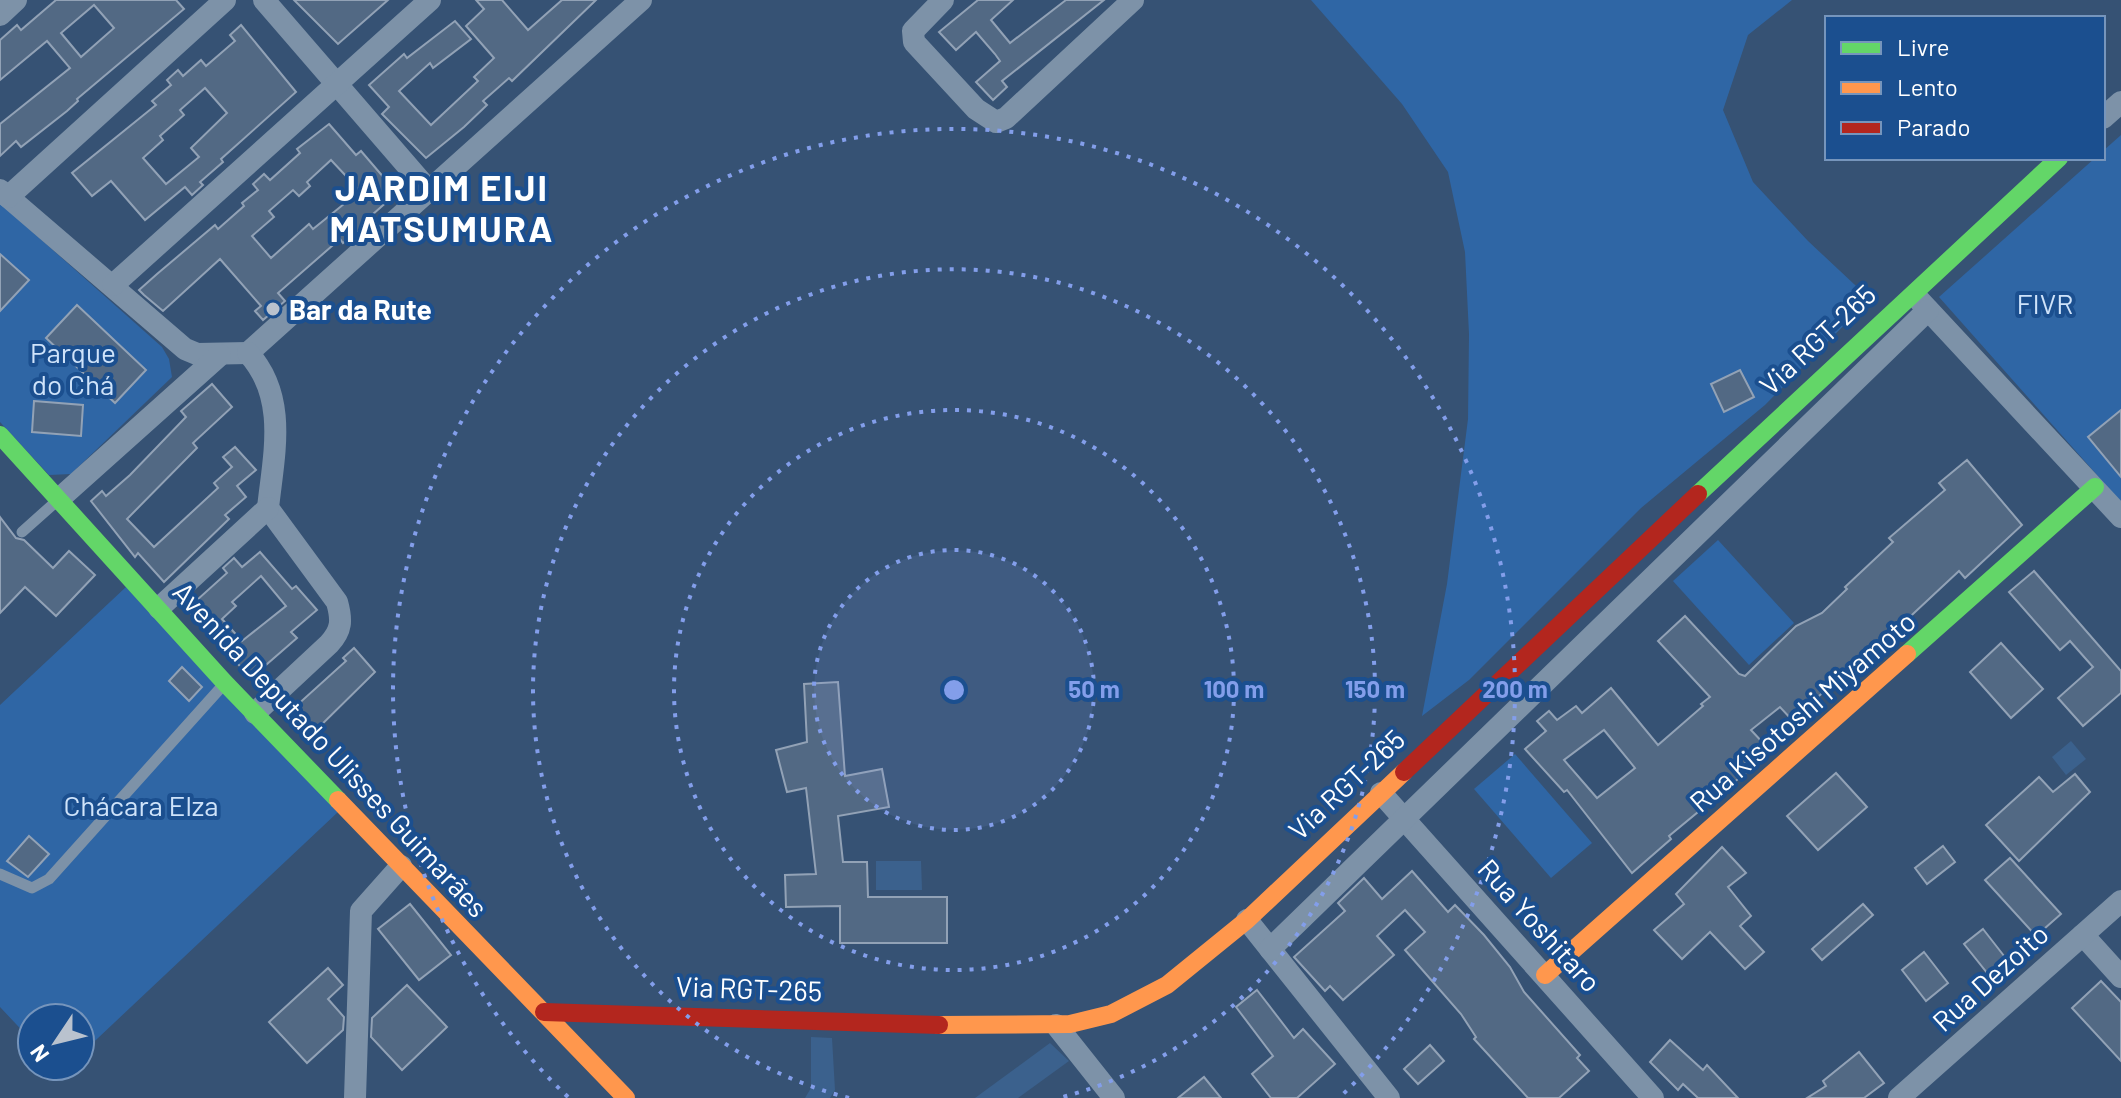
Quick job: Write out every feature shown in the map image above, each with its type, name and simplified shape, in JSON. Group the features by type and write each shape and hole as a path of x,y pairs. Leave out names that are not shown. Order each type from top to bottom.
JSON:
{"street":[{"path":"0,15 16,0"},
{"path":"225,0 4,194 185,349 197,354 248,353 641,0"},
{"path":"264,0 430,192"},
{"path":"113,285 430,0"},
{"path":"943,0 913,31 914,42 982,115 996,122 1006,118 1133,0"},
{"path":"2105,116 2121,102"},
{"name":"Via RGT-265","path":"544,1012 963,1026 1056,1025 1099,1018 1167,985 1247,920 1912,292 2057,160"},
{"path":"1912,292 2121,517"},
{"path":"1270,949 1928,310"},
{"path":"159,608 268,508 276,436 274,396 266,376 248,353"},
{"path":"59,499 220,355"},
{"name":"Avenida Deputado Ulisses Guimarães","path":"0,435 225,683 626,1098"},
{"name":"Rua Kisotoshi Miyamoto","path":"1545,975 2095,487"},
{"path":"255,713 339,633 341,618 337,602 268,508"},
{"name":"Rua Yoshitaro","path":"1381,793 1653,1098"},
{"path":"355,1098 361,911 401,866"},
{"name":"Rua Dezoito","path":"1910,1095 2121,901"},
{"path":"1247,920 1389,1098"},
{"path":"2083,935 2121,977"},
{"path":"1056,1025 1114,1098"}],"lane":[{"path":"22,532 59,499"},
{"path":"0,874 32,888 49,879 225,683"}],"green space":[{"path":"1311,0 1792,0 1748,35 1723,110 1753,182 1808,241 1870,299 1765,405 1641,508 1469,680 1422,716 1447,584 1468,419 1469,334 1465,252 1448,172 1402,104"},
{"name":"FIVR","path":"2121,135 2121,502 1939,297 2093,160 2105,160 2105,149"},
{"name":"Parque do Chá","path":"0,203 162,347 169,359 172,377 71,474 49,475 0,422"},
{"path":"1718,540 1794,623 1749,665 1673,581"},
{"name":"Chácara Elza","path":"126,587 338,812 96,1040 96,1002 16,1002 16,1024 0,1007 0,705"},
{"path":"1515,754 1592,843 1551,878 1474,789"}],"shaded area":[{"path":"2071,741 2086,759 2066,775 2052,757"},
{"path":"876,861 921,861 922,890 876,890"},
{"path":"811,1037 832,1038 835,1090 830,1098 805,1098 811,1088"},
{"path":"1050,1043 1069,1061 1018,1098 975,1098"}],"building":[{"path":"56,0 176,0 184,9 77,99 67,111 21,147 16,141 0,156 0,124 70,68 47,41 0,80 0,40 17,25 21,30","holes":["94,5 114,28 81,57 61,33"]},
{"path":"294,0 388,0 338,44"},
{"path":"476,0 502,0 528,30 562,0 596,0 512,81 509,78 483,101 487,105 464,127 426,158 382,114 389,107 369,85 404,54 407,58 455,21 471,39 433,68 430,63 399,91 431,125 478,81 474,77 494,58 466,26 484,9"},
{"path":"978,0 1013,0 991,20 1010,43 1066,0 1104,0 1002,81 1007,87 993,100 976,82 1000,61 995,54 976,32 956,50 939,32"},
{"path":"241,25 296,92 221,159 223,162 200,182 203,185 192,195 185,187 145,220 111,181 92,196 72,173 156,105 152,101 171,85 167,80 178,70 183,76 201,60 206,66 235,41 230,35","holes":["205,88 227,113 191,148 199,157 166,184 143,158 163,140 160,136 184,115 180,110"]},
{"path":"329,124 356,155 361,151 397,193 372,215 375,219 343,243 340,239 278,293 285,301 263,320 255,311 261,306 220,259 163,311 139,290 215,225 218,229 244,206 242,203 258,190 253,184 264,174 270,180 300,153 297,149","holes":["331,160 360,191 313,229 309,224 271,258 252,236 274,217 269,211 293,190 299,196 310,186 307,182"]},
{"path":"0,254 29,280 0,311"},
{"path":"77,305 146,370 115,403 46,338"},
{"path":"1740,370 1754,397 1724,412 1711,384"},
{"path":"212,384 232,407 193,443 197,448 127,519 154,547 218,488 214,483 232,467 223,457 235,447 256,470 237,486 246,497 225,515 229,519 164,582 138,553 135,557 91,501 102,491 106,496 130,475 186,417 181,411"},
{"path":"34,401 83,405 81,436 32,432"},
{"path":"2121,410 2121,477 2088,437"},
{"path":"1967,460 2022,525 1965,578 1959,571 1884,641 1886,643 1870,659 1858,666 1856,663 1845,671 1793,721 1780,707 1751,730 1765,745 1745,763 1750,769 1669,836 1671,839 1632,873 1567,790 1564,792 1525,749 1546,731 1537,721 1549,711 1557,720 1576,706 1582,713 1611,688 1658,745 1710,697 1658,641 1685,616 1739,674 1745,676 1796,626 1822,613 1847,589 1845,587 1893,542 1889,538 1945,490 1939,483","holes":["1604,730 1635,768 1597,798 1564,760"]},
{"path":"0,517 16,538 24,540 53,568 69,551 95,575 56,616 25,587 0,613"},
{"path":"260,552 292,589 296,586 317,610 291,632 297,638 251,678 187,609 227,573 223,568 234,558 242,567","holes":["261,576 286,606 242,641 222,619 236,606 232,602"]},
{"path":"2034,571 2121,671 2121,693 2083,726 2058,698 2093,667 2070,641 2060,650 2009,592"},
{"path":"2001,643 2043,689 2011,718 1970,672"},
{"path":"354,648 375,672 306,740 285,716 346,661 343,658"},
{"path":"182,667 202,687 189,701 169,681"},
{"path":"838,682 845,776 882,769 889,807 838,816 843,862 867,862 868,897 947,897 947,943 840,943 840,906 786,907 785,875 816,874 806,788 787,792 776,750 807,742 804,684"},
{"path":"1836,773 1867,807 1818,850 1787,816"},
{"path":"2075,774 2090,792 2019,861 1986,825 2039,777 2053,792"},
{"path":"29,836 49,854 28,877 7,861"},
{"path":"1943,846 1955,862 1927,884 1915,868"},
{"path":"1722,847 1746,873 1728,887 1751,916 1740,926 1764,952 1745,969 1710,932 1682,959 1654,930 1684,904 1676,894"},
{"path":"2010,858 2061,914 2036,936 1985,880"},
{"path":"1412,871 1448,912 1455,905 1484,935 1510,967 1524,992 1580,1055 1577,1058 1589,1071 1559,1098 1528,1098 1474,1039 1476,1037 1461,1014 1405,950 1425,932 1405,910 1377,936 1394,955 1343,1000 1330,986 1325,991 1294,957 1345,911 1338,903 1364,878 1382,899"},
{"path":"410,904 451,955 419,980 378,929"},
{"path":"1863,904 1873,915 1822,960 1812,949"},
{"path":"1983,929 2015,970 1996,984 1964,944"},
{"path":"1924,952 1948,983 1926,1001 1902,970"},
{"path":"328,968 343,985 328,999 344,1017 343,1030 307,1063 269,1022"},
{"path":"2101,981 2121,1002 2121,1061 2072,1008"},
{"path":"407,985 447,1027 402,1070 371,1037 372,1018"},
{"path":"1257,990 1294,1038 1303,1029 1335,1064 1297,1098 1271,1098 1252,1074 1273,1056 1236,1007"},
{"path":"1670,1040 1703,1070 1707,1065 1738,1098 1698,1098 1683,1084 1678,1090 1650,1062"},
{"path":"1430,1045 1444,1061 1418,1084 1404,1069"},
{"path":"1859,1052 1884,1083 1864,1098 1807,1098 1826,1086 1823,1081"},
{"path":"1204,1077 1221,1098 1178,1098"}],"traffic: fast":[{"path":"1698,494 2057,160"},
{"path":"0,435 225,683 338,800"},
{"path":"1907,654 2095,487"}],"traffic: slow":[{"path":"1545,975 1907,654"},
{"path":"939,1025 1070,1024 1111,1014 1167,985 1247,920 1404,772"},
{"path":"338,800 626,1098"}],"traffic: jam":[{"path":"1404,772 1698,494"},
{"path":"544,1012 939,1025"}],"place":[{"name":"Bar da Rute","path":"273,309"}],"district":[{"name":"JARDIM EIJI MATSUMURA","path":"442,206"}]}
